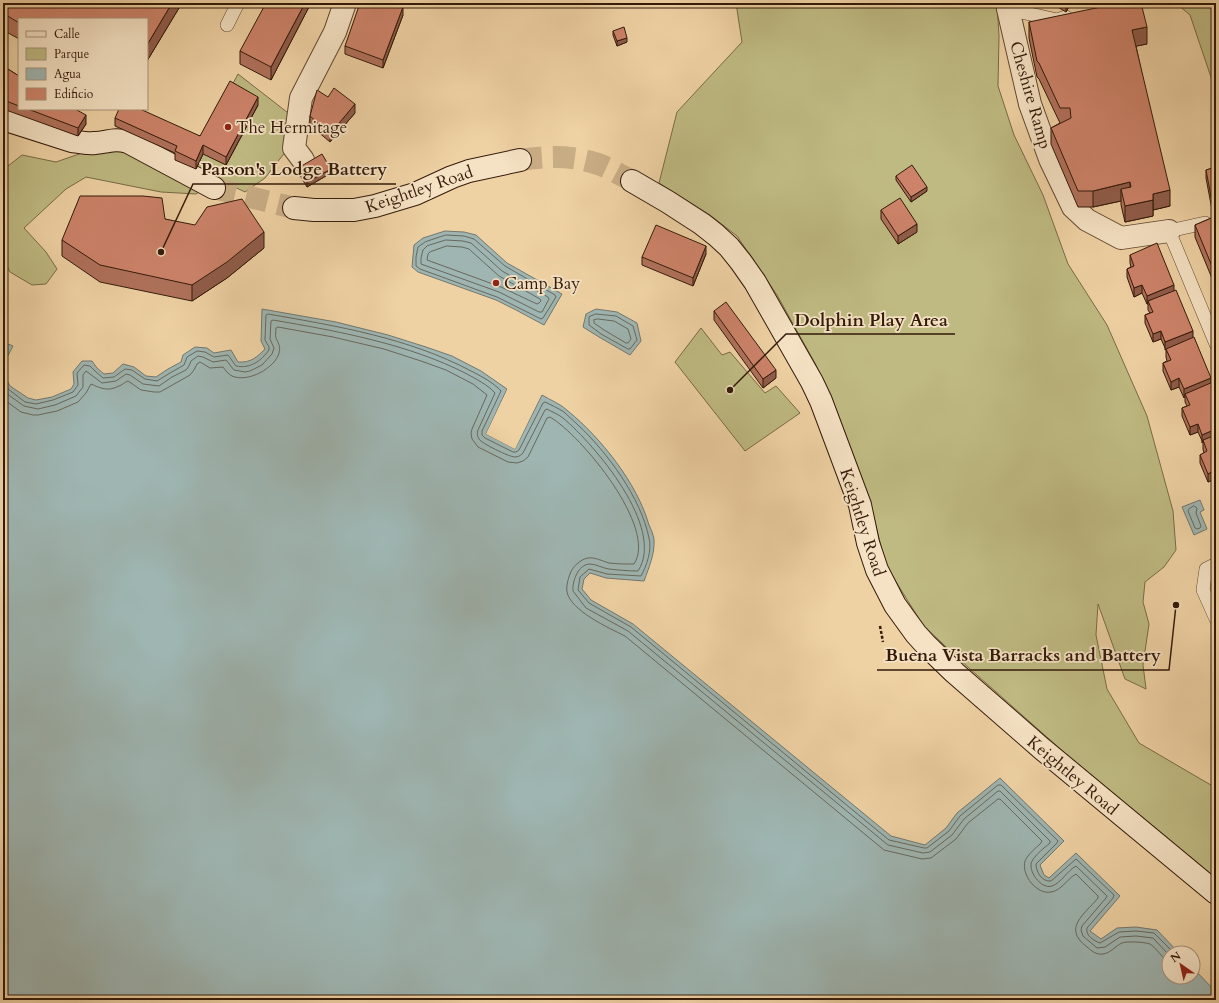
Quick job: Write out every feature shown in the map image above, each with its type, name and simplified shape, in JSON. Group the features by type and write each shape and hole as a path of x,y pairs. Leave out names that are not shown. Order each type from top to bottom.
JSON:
{"main road":[{"path":"304,160 294,148 301,98 335,32 345,3"},
{"name":"Cheshire Ramp","path":"1008,6 1030,104 1050,159 1073,207 1086,220 1121,238 1169,231"},
{"path":"3,119 72,141 95,143 119,140 128,142 214,188"},
{"name":"Keightley Road","path":"294,208 314,210 354,210 375,206 416,194 452,177 469,171 520,160"},
{"name":"Keightley Road","path":"632,181 668,202 716,235 733,252 755,282 812,382 821,401 860,505 874,563 895,605 916,634 955,674 1035,743 1216,893"}],"lane":[{"path":"227,25 238,3"},
{"path":"1008,6 1057,20 1079,14"},
{"name":"Cheshire Ramp","path":"1169,231 1205,222"},
{"path":"1169,231 1216,344"},
{"path":"1216,564 1206,569 1203,590 1216,619"}],"green space":[{"path":"736,3 997,3 999,36 998,86 1014,135 1043,195 1068,264 1107,325 1147,416 1173,511 1176,550 1164,567 1145,582 1143,602 1149,624 1143,665 1146,689 1125,679 1098,604 1096,635 1107,689 1139,743 1216,788 1216,878 1066,754 960,660 923,625 886,566 873,514 816,365 777,295 737,236 710,215 659,183 677,112 742,42"},
{"path":"1176,3 1216,3 1216,92 1190,15"},
{"path":"238,74 292,116 290,146 265,178 245,192 196,169 230,89"},
{"path":"117,148 204,189 196,194 161,192 86,177 66,189 24,228 46,252 57,269 46,284 32,285 10,272 3,259 3,170 22,155 56,162 85,152"},
{"path":"701,328 722,355 730,352 765,393 776,386 800,413 745,451 675,362"}],"water":[{"name":"Camp Bay","path":"445,231 464,232 476,235 507,263 562,294 544,325 496,300 418,272 412,267 414,245 423,238"},
{"path":"262,309 336,322 388,335 452,356 481,371 507,389 486,434 515,449 542,395 562,406 593,434 616,462 636,493 654,537 653,555 644,581 606,578 590,573 584,579 582,589 591,600 633,624 891,836 925,845 946,828 957,813 1000,778 1064,841 1040,865 1044,875 1049,878 1076,853 1120,896 1090,931 1101,939 1117,928 1136,927 1157,930 1171,945 1161,945 1161,985 1201,985 1201,976 1216,992 1216,1000 3,1000 3,365 4,375 10,386 28,398 36,400 52,397 71,389 74,384 73,372 82,361 92,361 104,374 113,373 123,364 134,367 146,376 156,377 181,362 183,355 195,347 207,348 214,353 231,350 238,362 247,362 256,357 265,349 261,341"},
{"name":"Camp Bay","path":"596,309 617,312 637,323 641,341 630,355 583,327 586,314"},
{"path":"3,342 13,346 3,365"},
{"path":"1200,500 1204,510 1200,512 1207,529 1194,535 1182,507"}],"pier":[{"path":"508,388 509,390 488,433 514,446 540,394 542,393 515,449 486,434"}],"building":[{"path":"3,3 172,3 148,43 148,18 18,18 18,22 3,13"},
{"path":"266,3 305,3 271,67 240,51"},
{"path":"360,3 392,3 403,7 383,60 345,46"},
{"path":"1120,3 1141,3 1147,27 1132,30 1170,190 1153,194 1153,200 1125,206 1121,189 1131,187 1130,182 1093,191 1078,191 1051,128 1071,118 1070,108 1060,108 1037,61 1029,22"},
{"path":"624,27 627,38 617,41 613,31"},
{"path":"3,66 18,75 18,106 3,99"},
{"path":"230,81 258,97 226,157 203,145 196,161 175,151 177,146 115,118 119,110 142,110 200,136"},
{"path":"334,88 355,104 330,134 310,116 317,90 328,97"},
{"path":"31,110 77,110 86,115 78,128"},
{"path":"322,154 331,169 307,182 298,168"},
{"path":"912,165 927,187 911,197 896,176"},
{"path":"1216,167 1216,206 1213,207 1206,170"},
{"path":"80,196 143,196 162,198 165,219 195,225 207,207 242,199 264,232 227,262 192,285 100,265 62,240"},
{"path":"900,198 917,224 898,236 881,210"},
{"path":"1216,216 1216,276 1195,225"},
{"path":"656,225 706,246 693,278 642,257"},
{"path":"1157,243 1174,285 1147,296 1142,285 1134,288 1127,269 1134,266 1130,255"},
{"path":"1176,290 1193,331 1165,342 1161,331 1153,334 1145,315 1153,312 1148,301"},
{"path":"726,302 776,370 763,379 714,311"},
{"path":"1194,337 1211,378 1184,389 1179,378 1171,382 1163,363 1171,360 1166,349"},
{"path":"1213,382 1216,390 1216,429 1202,435 1198,424 1190,427 1182,408 1190,405 1185,394"},
{"path":"1216,435 1216,472 1215,470 1208,474 1200,455 1207,451 1203,440"}],"tunnel":[{"path":"520,160 550,157 579,159 602,166 632,181"},
{"path":"214,188 294,208"}],"place":[{"name":"The Hermitage","path":"228,127"},
{"name":"Parson's Lodge Battery","path":"161,252"},
{"name":"Camp Bay","path":"496,283"},
{"name":"Dolphin Play Area","path":"730,390"},
{"name":"Buena Vista Barracks and Battery","path":"1176,605"}]}
